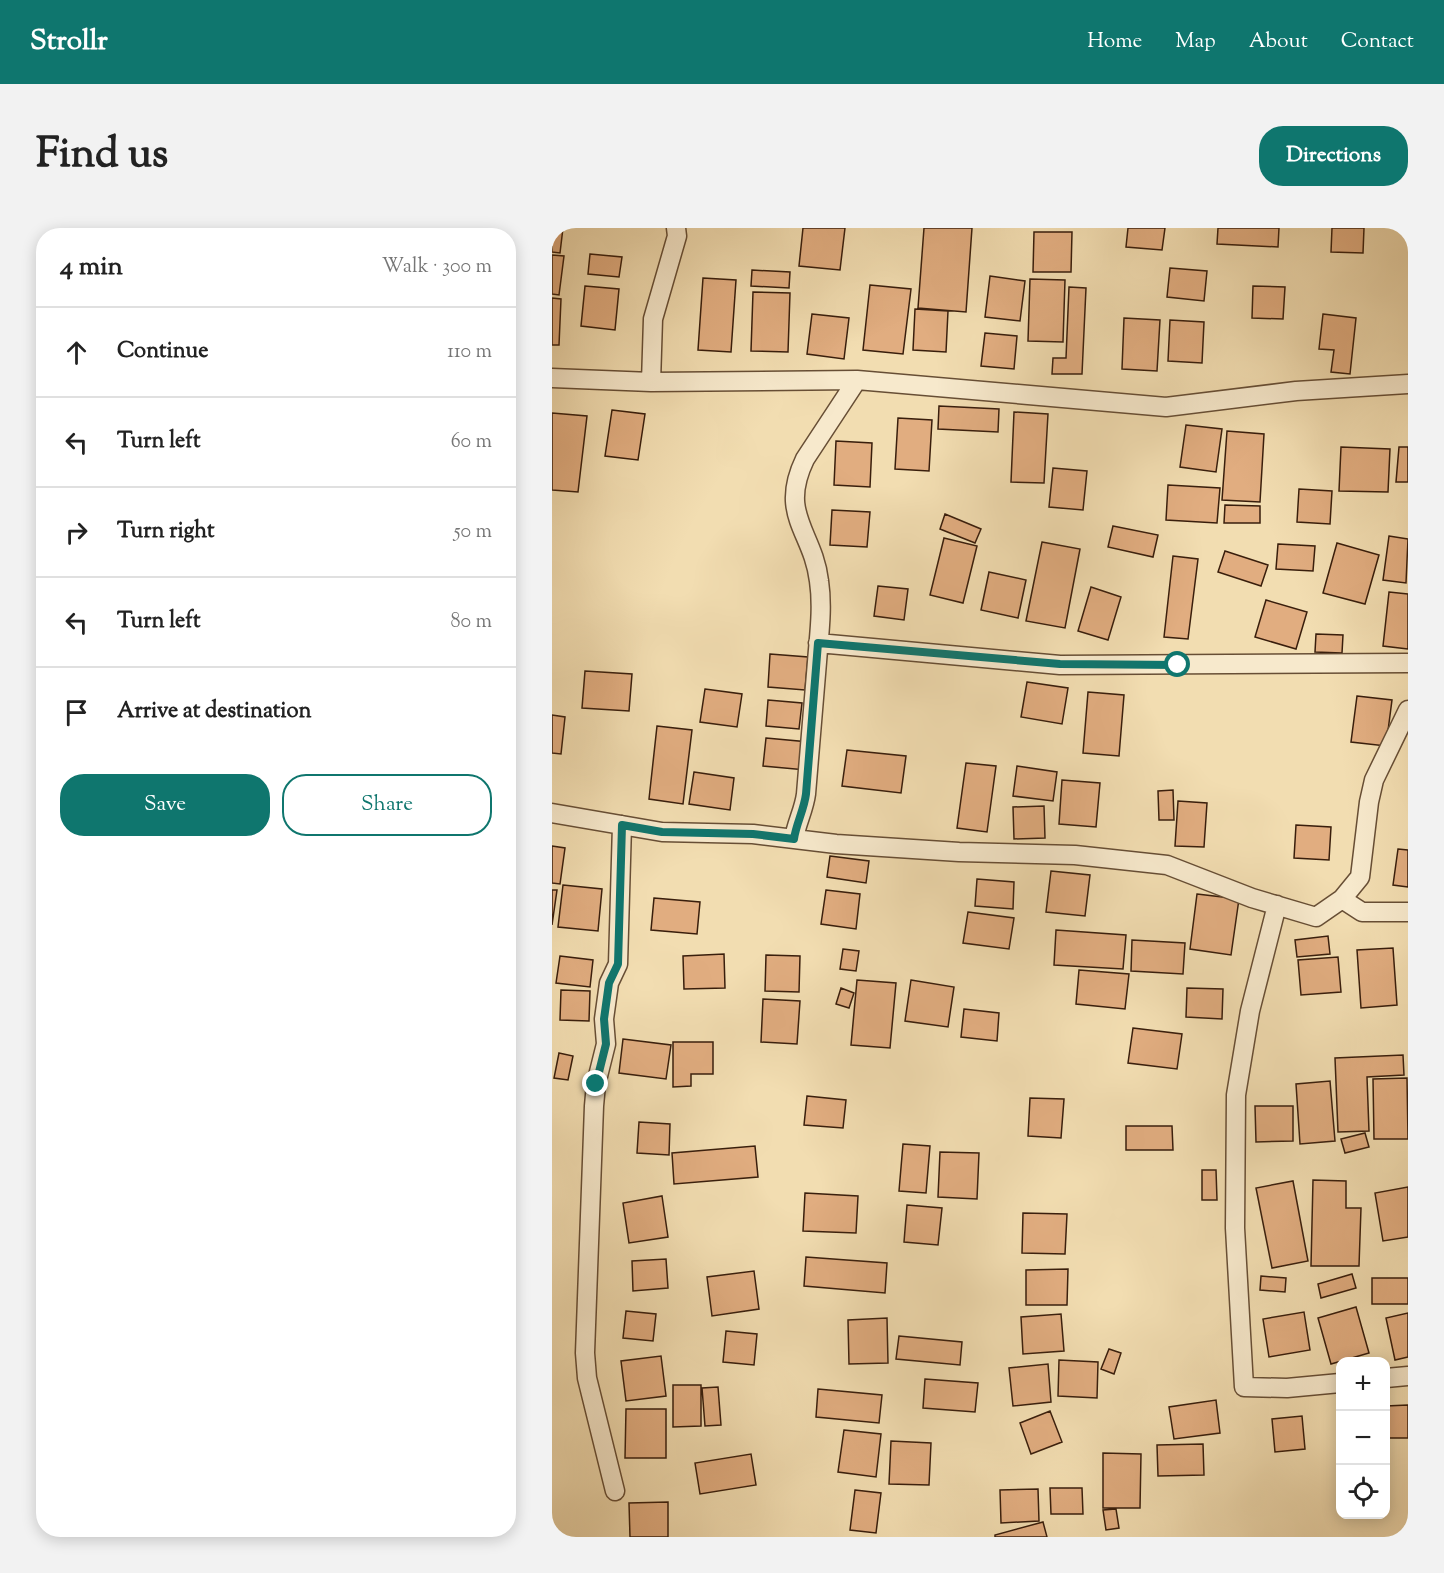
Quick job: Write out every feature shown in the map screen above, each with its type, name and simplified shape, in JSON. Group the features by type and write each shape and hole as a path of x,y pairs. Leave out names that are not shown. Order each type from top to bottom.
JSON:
{"street":[{"path":"651,382 653,319 677,236 676,228"},
{"path":"552,378 651,382 857,380 1166,407 1296,391 1408,384"},
{"path":"794,839 795,830 804,810 806,794 822,603 817,565 797,516 794,492 798,473 805,459 857,380"},
{"path":"818,643 1060,664 1408,663"},
{"path":"552,813 662,832 753,834 836,844 959,852 1075,855 1167,865 1252,898 1316,917 1342,899 1360,877 1369,802 1374,780 1408,710"},
{"path":"615,1491 587,1378 585,1353 594,1106 596,1084 606,1044 604,1019 609,983 618,964 622,825"},
{"path":"1342,899 1362,912 1408,912"},
{"path":"1277,905 1250,1011 1236,1095 1235,1228 1244,1387 1287,1388 1336,1383"},
{"path":"1390,1378 1408,1376"}],"building":[{"path":"552,228 563,228 560,253 552,252"},
{"path":"803,228 845,228 840,270 799,266"},
{"path":"924,228 972,228 966,312 918,308"},
{"path":"1128,228 1165,228 1162,250 1126,247"},
{"path":"1218,228 1279,228 1278,247 1217,244"},
{"path":"1332,228 1364,228 1363,253 1331,252"},
{"path":"1034,232 1072,232 1071,272 1033,272"},
{"path":"590,254 622,257 619,277 588,274"},
{"path":"552,255 564,256 559,295 552,294"},
{"path":"1170,268 1207,271 1204,301 1167,297"},
{"path":"752,270 790,272 789,288 751,286"},
{"path":"990,276 1025,281 1020,321 985,317"},
{"path":"703,278 736,280 731,352 698,350"},
{"path":"1030,279 1065,280 1063,342 1028,341"},
{"path":"870,285 911,289 903,354 863,350"},
{"path":"585,286 619,289 615,330 581,326"},
{"path":"1253,286 1285,287 1283,319 1252,318"},
{"path":"1069,287 1086,288 1082,374 1052,374 1053,358 1066,358"},
{"path":"753,292 790,293 788,352 751,351"},
{"path":"552,298 561,299 559,345 552,345"},
{"path":"915,309 948,311 946,352 913,350"},
{"path":"812,314 849,318 844,359 807,354"},
{"path":"1323,314 1356,318 1350,374 1331,372 1334,350 1319,349"},
{"path":"1124,318 1160,320 1157,371 1122,369"},
{"path":"1170,320 1204,322 1202,363 1168,361"},
{"path":"985,333 1017,336 1014,369 981,366"},
{"path":"939,406 999,409 998,432 938,429"},
{"path":"612,410 645,414 638,460 605,456"},
{"path":"1014,412 1048,414 1044,483 1011,482"},
{"path":"552,413 587,416 578,492 552,490"},
{"path":"898,418 932,420 929,471 895,469"},
{"path":"1186,425 1222,429 1216,472 1180,467"},
{"path":"1227,431 1264,434 1260,502 1222,500"},
{"path":"836,441 872,443 870,487 834,485"},
{"path":"1341,447 1390,449 1388,492 1339,491"},
{"path":"1399,447 1408,447 1408,482 1396,482"},
{"path":"1053,468 1087,471 1083,510 1049,507"},
{"path":"1168,485 1220,488 1217,523 1166,520"},
{"path":"1299,489 1332,491 1330,524 1297,522"},
{"path":"1225,505 1260,506 1260,523 1224,523"},
{"path":"832,510 870,512 867,547 830,545"},
{"path":"945,514 981,529 975,543 940,529"},
{"path":"1113,526 1158,535 1153,557 1108,547"},
{"path":"1389,536 1408,539 1406,583 1383,580"},
{"path":"944,538 977,546 963,603 930,595"},
{"path":"1042,542 1080,549 1065,628 1026,621"},
{"path":"1337,543 1379,555 1365,604 1323,593"},
{"path":"1278,544 1315,546 1313,571 1276,569"},
{"path":"1225,551 1268,565 1261,586 1218,572"},
{"path":"1173,556 1198,559 1188,639 1164,637"},
{"path":"989,572 1026,580 1018,618 981,610"},
{"path":"878,586 908,589 904,620 874,616"},
{"path":"1091,587 1121,597 1108,640 1078,631"},
{"path":"1389,592 1408,594 1408,649 1383,646"},
{"path":"1266,600 1307,612 1296,649 1255,637"},
{"path":"1316,634 1343,635 1342,653 1315,652"},
{"path":"770,654 808,657 805,690 768,687"},
{"path":"585,671 632,674 629,711 582,708"},
{"path":"1027,682 1068,688 1062,724 1021,717"},
{"path":"705,689 742,694 737,727 700,722"},
{"path":"1088,692 1124,695 1119,756 1083,753"},
{"path":"1357,696 1392,700 1386,746 1351,742"},
{"path":"768,700 802,703 799,729 766,726"},
{"path":"552,715 565,717 561,754 552,753"},
{"path":"657,726 692,730 683,804 649,799"},
{"path":"766,738 809,742 806,770 763,766"},
{"path":"847,750 906,756 901,793 842,786"},
{"path":"966,763 996,766 987,832 957,828"},
{"path":"1017,766 1057,772 1053,801 1013,796"},
{"path":"694,772 734,778 730,810 689,804"},
{"path":"1062,780 1100,783 1096,827 1059,824"},
{"path":"1173,790 1174,820 1159,820 1158,791"},
{"path":"1178,801 1207,803 1204,847 1175,846"},
{"path":"1044,806 1045,838 1014,839 1013,807"},
{"path":"1296,825 1331,827 1329,860 1294,858"},
{"path":"552,846 565,848 560,884 552,883"},
{"path":"1398,849 1408,850 1408,887 1393,885"},
{"path":"830,856 869,861 866,883 827,877"},
{"path":"1051,871 1090,875 1085,916 1046,912"},
{"path":"977,879 1014,882 1013,909 975,906"},
{"path":"563,885 602,889 598,931 558,927"},
{"path":"552,890 557,890 552,925"},
{"path":"826,890 860,894 856,929 821,924"},
{"path":"1197,894 1239,899 1231,955 1190,949"},
{"path":"654,898 700,902 697,934 651,930"},
{"path":"968,912 1014,918 1009,949 963,943"},
{"path":"1056,930 1126,935 1123,969 1054,965"},
{"path":"1328,936 1330,954 1297,957 1295,940"},
{"path":"1132,940 1185,943 1183,974 1131,971"},
{"path":"1393,948 1397,1005 1361,1008 1357,950"},
{"path":"843,949 859,951 856,971 840,969"},
{"path":"724,954 725,988 684,989 683,956"},
{"path":"766,955 800,956 799,992 765,991"},
{"path":"560,956 593,960 590,987 556,983"},
{"path":"1338,957 1341,992 1301,995 1298,960"},
{"path":"1079,970 1129,974 1125,1009 1076,1004"},
{"path":"857,980 896,983 890,1048 851,1045"},
{"path":"911,980 954,987 948,1027 905,1021"},
{"path":"841,988 854,993 849,1008 836,1004"},
{"path":"1187,988 1223,989 1222,1019 1186,1017"},
{"path":"561,990 590,991 589,1021 560,1020"},
{"path":"763,999 800,1001 797,1044 761,1042"},
{"path":"964,1009 999,1013 997,1041 961,1037"},
{"path":"1133,1028 1182,1034 1177,1069 1128,1063"},
{"path":"623,1039 671,1045 666,1079 619,1073"},
{"path":"673,1042 713,1042 713,1074 691,1074 691,1086 673,1087"},
{"path":"559,1053 573,1056 568,1080 554,1078"},
{"path":"1403,1055 1404,1075 1367,1077 1369,1131 1338,1132 1335,1058"},
{"path":"1407,1078 1408,1139 1374,1139 1373,1079"},
{"path":"1330,1081 1335,1141 1300,1144 1296,1084"},
{"path":"807,1096 846,1100 843,1128 804,1125"},
{"path":"1030,1098 1064,1099 1061,1138 1028,1136"},
{"path":"1255,1106 1293,1106 1293,1141 1256,1142"},
{"path":"639,1122 670,1124 669,1155 637,1153"},
{"path":"1126,1126 1172,1126 1173,1150 1126,1150"},
{"path":"1365,1133 1369,1147 1345,1153 1341,1139"},
{"path":"903,1144 930,1146 926,1193 899,1191"},
{"path":"755,1146 758,1177 674,1184 672,1153"},
{"path":"940,1152 979,1153 977,1199 938,1197"},
{"path":"1202,1170 1216,1170 1217,1200 1202,1200"},
{"path":"1313,1180 1346,1181 1346,1208 1361,1208 1359,1266 1311,1266"},
{"path":"1293,1181 1308,1261 1272,1268 1256,1188"},
{"path":"1408,1187 1408,1237 1383,1241 1375,1193"},
{"path":"805,1193 858,1196 856,1233 803,1231"},
{"path":"662,1196 668,1237 629,1243 623,1203"},
{"path":"907,1205 942,1208 938,1245 904,1242"},
{"path":"1023,1213 1067,1214 1065,1254 1022,1253"},
{"path":"806,1257 887,1263 885,1293 804,1286"},
{"path":"666,1259 668,1288 633,1291 632,1261"},
{"path":"1068,1269 1067,1305 1026,1305 1026,1270"},
{"path":"754,1271 759,1309 712,1316 707,1277"},
{"path":"1352,1274 1356,1288 1321,1298 1318,1284"},
{"path":"1261,1276 1286,1278 1285,1292 1260,1290"},
{"path":"1372,1278 1408,1278 1408,1304 1372,1304"},
{"path":"1356,1307 1369,1353 1355,1357 1336,1357 1336,1363 1331,1364 1318,1318"},
{"path":"626,1311 656,1314 653,1341 623,1338"},
{"path":"1304,1312 1310,1350 1269,1357 1263,1319"},
{"path":"1408,1313 1408,1357 1395,1360 1386,1318"},
{"path":"1061,1314 1064,1351 1023,1354 1021,1317"},
{"path":"887,1318 888,1363 849,1364 848,1320"},
{"path":"726,1331 757,1334 754,1365 723,1362"},
{"path":"899,1336 962,1342 960,1365 896,1359"},
{"path":"1109,1349 1121,1353 1114,1374 1101,1369"},
{"path":"661,1356 666,1396 626,1401 621,1361"},
{"path":"1059,1360 1098,1362 1097,1398 1058,1396"},
{"path":"1048,1364 1051,1402 1013,1406 1009,1368"},
{"path":"925,1379 978,1383 975,1412 923,1408"},
{"path":"673,1385 701,1385 701,1426 673,1427"},
{"path":"718,1387 721,1425 705,1426 702,1388"},
{"path":"818,1389 882,1395 879,1423 816,1417"},
{"path":"1216,1400 1220,1433 1174,1439 1169,1407"},
{"path":"1408,1405 1408,1438 1390,1438 1390,1406"},
{"path":"626,1409 666,1409 666,1458 625,1458"},
{"path":"1050,1411 1062,1442 1031,1454 1020,1423"},
{"path":"1302,1416 1305,1449 1275,1452 1272,1419"},
{"path":"844,1430 881,1434 876,1477 838,1472"},
{"path":"891,1441 931,1443 929,1485 889,1484"},
{"path":"1203,1444 1204,1475 1158,1476 1157,1445"},
{"path":"1103,1453 1141,1454 1140,1508 1103,1508"},
{"path":"751,1454 756,1485 700,1494 695,1463"},
{"path":"1050,1488 1082,1488 1083,1514 1051,1514"},
{"path":"1038,1489 1039,1521 1001,1523 1000,1490"},
{"path":"855,1490 881,1493 876,1533 850,1530"},
{"path":"668,1502 668,1537 630,1537 629,1503"},
{"path":"1116,1509 1119,1528 1106,1530 1103,1510"},
{"path":"1043,1522 1047,1537 995,1537 995,1535"}],"route":[{"path":"596,1084 606,1044 604,1019 609,983 618,964 622,825 662,832 753,834 794,839 795,830 804,810 806,794 818,643 1060,664 1178,665"}]}
